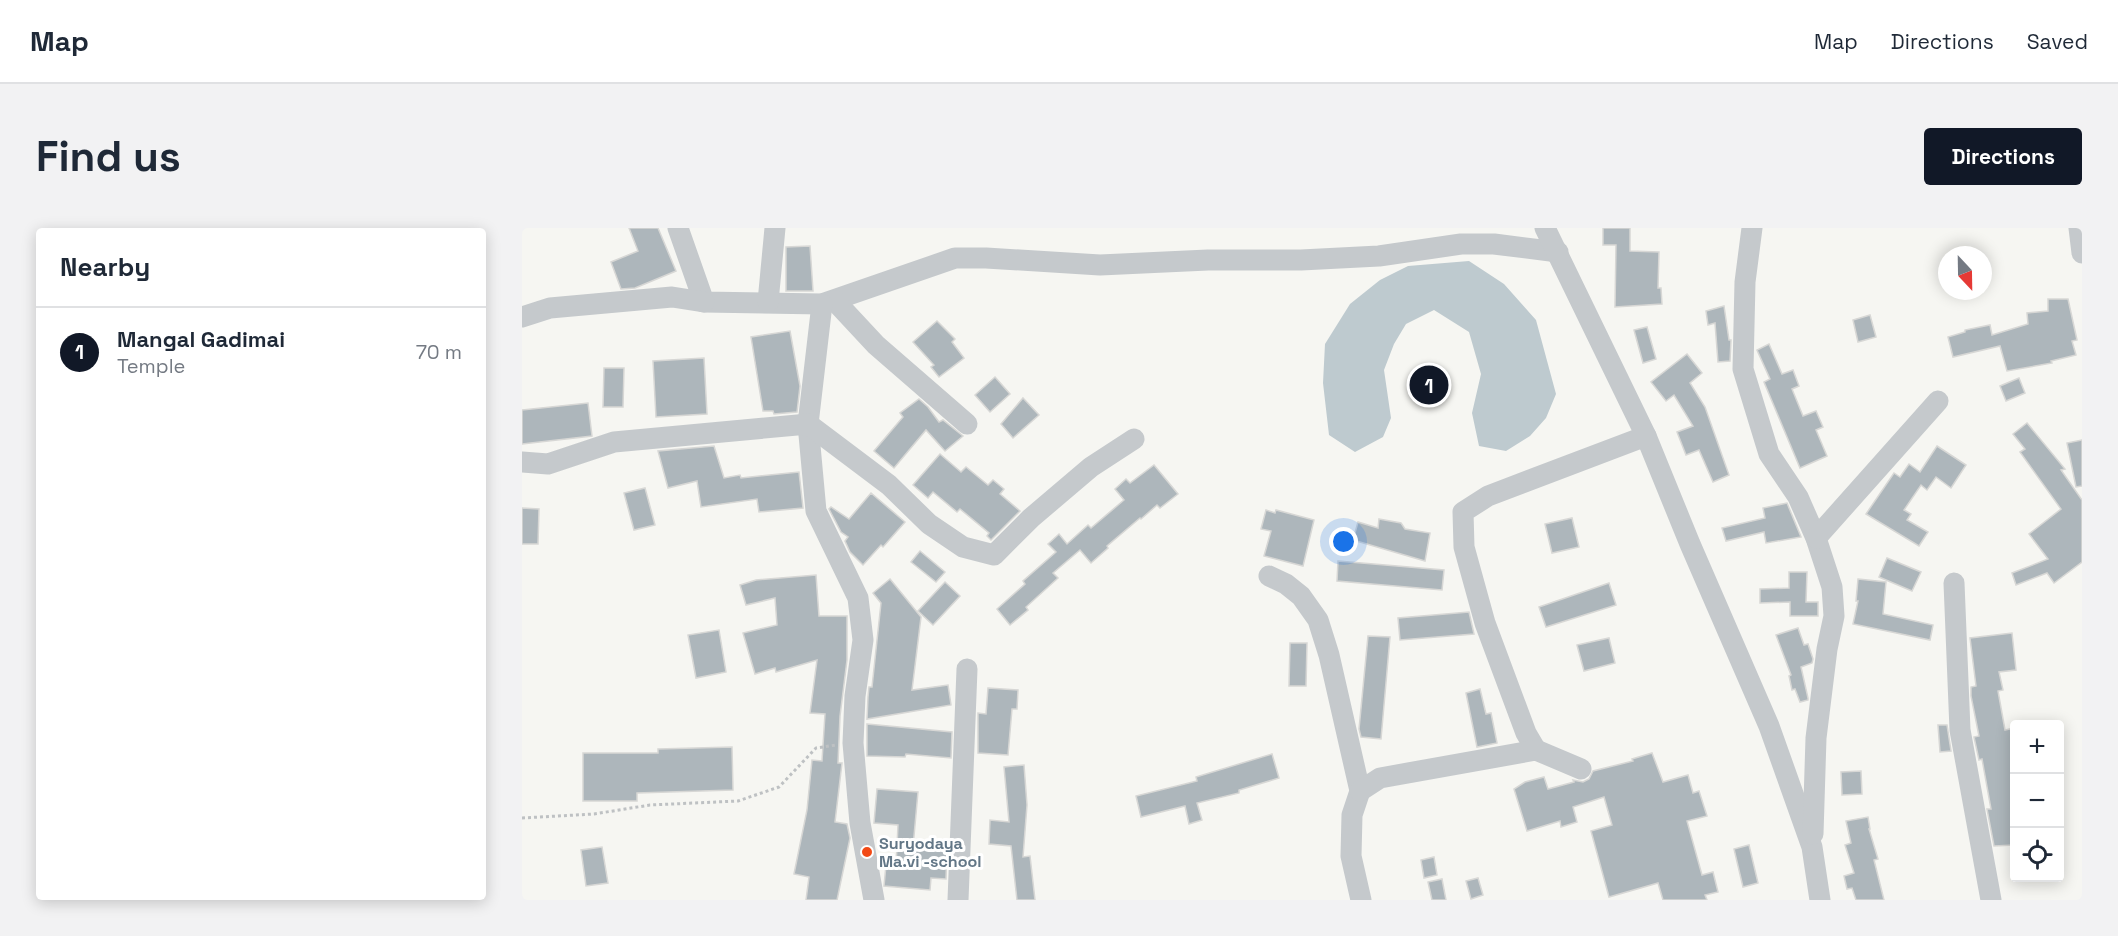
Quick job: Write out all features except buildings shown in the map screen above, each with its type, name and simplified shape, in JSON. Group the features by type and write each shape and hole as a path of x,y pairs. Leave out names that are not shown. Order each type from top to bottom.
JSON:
{"street":[{"path":"678,228 704,302"},
{"path":"768,302 775,228"},
{"path":"1545,228 1646,436 1769,726 1812,847"},
{"path":"1752,228 1745,282 1743,369 1769,454 1798,497 1816,538 1832,587 1834,616 1827,649 1816,738 1812,847 1820,900"},
{"path":"2079,228 2082,253"},
{"path":"522,317 550,308 672,297 704,302 828,303 955,258 1100,265 1208,260 1301,260 1379,256 1461,244 1494,244 1558,252"},
{"path":"828,303 967,424"},
{"path":"828,303 808,424 816,511 858,598 863,640 855,696 853,743 860,823 874,900"},
{"path":"1816,538 1938,401"},
{"path":"522,462 548,464 614,442 808,424 889,485 929,524 963,547 994,555 1031,518 1091,467 1134,439"},
{"path":"1536,750 1526,733 1485,623 1464,547 1463,512 1488,496 1646,436"},
{"path":"1269,576 1286,584 1301,596 1318,620 1338,693 1360,791 1352,815 1352,856 1361,900"},
{"path":"1954,583 1960,730 1991,900"},
{"path":"958,900 967,669"},
{"path":"1360,791 1380,778 1536,750 1581,769"}],"path":[{"path":"522,818 594,814 650,805 738,801 779,787 816,748 853,743"}],"shaded area":[{"path":"1469,261 1504,284 1536,320 1556,394 1546,418 1530,436 1506,451 1479,446 1472,413 1481,374 1469,332 1434,310 1406,324 1394,344 1384,370 1391,418 1383,437 1355,452 1329,435 1323,383 1325,344 1350,304 1380,280 1408,266"}],"place":[{"name":"Mangal Gadimai","path":"1429,385"},
{"name":"Suryodaya Ma.vi -school","path":"867,852"}]}
